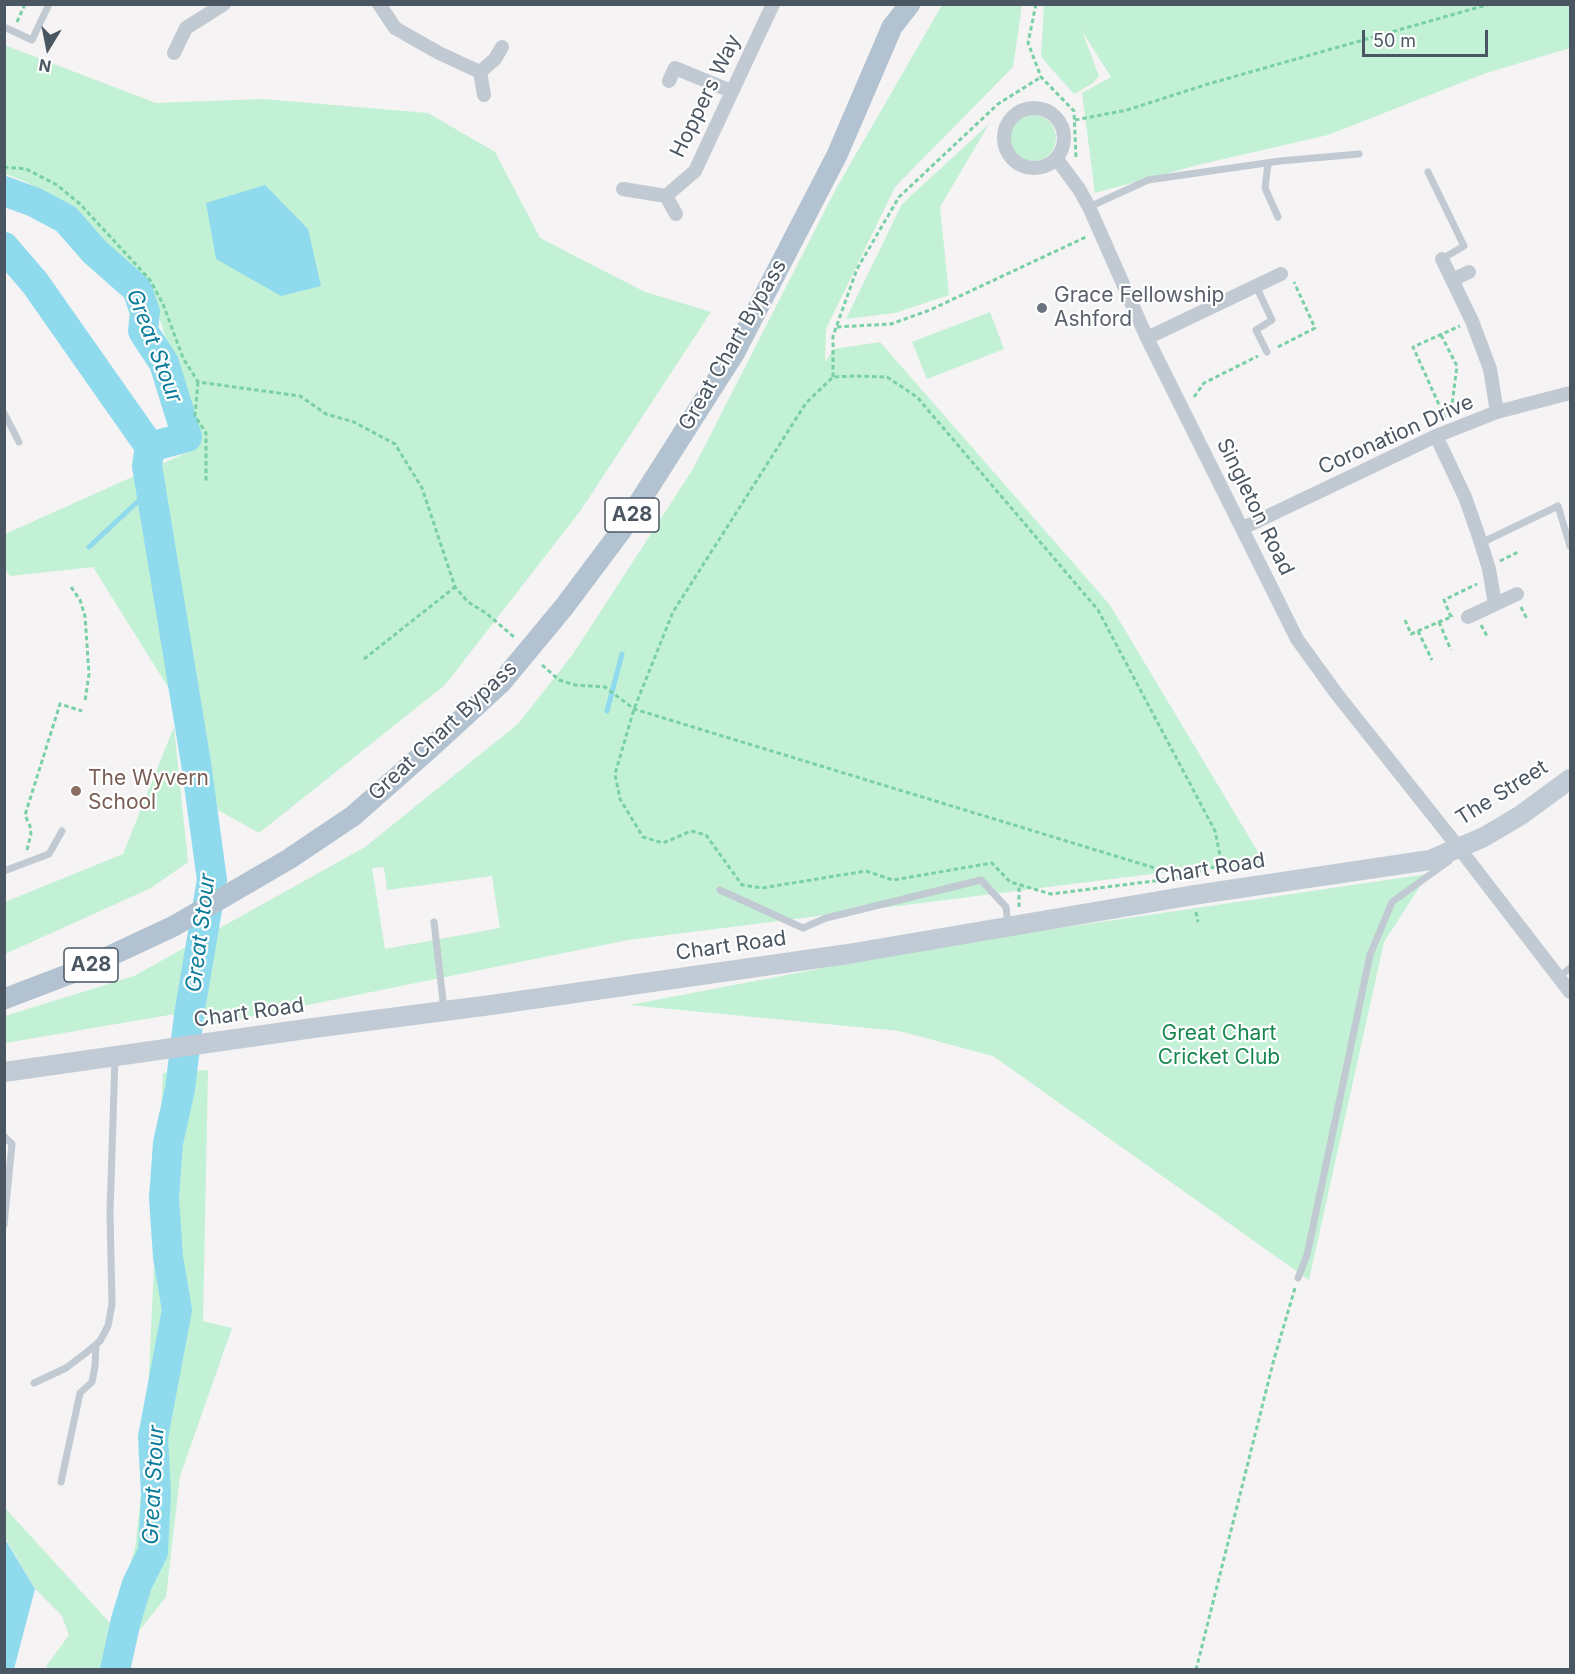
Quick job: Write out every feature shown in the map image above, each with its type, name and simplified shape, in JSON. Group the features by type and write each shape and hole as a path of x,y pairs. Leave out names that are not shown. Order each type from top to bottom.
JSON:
{"main road":[{"name":"Great Chart Bypass","path":"892,27 894,4"},
{"name":"Great Chart Bypass","path":"4,999 80,970 174,926 289,859 353,816 501,683 572,597 621,531 735,352 837,154 892,27 910,4"}],"street":[{"path":"174,52 186,28 224,4"},
{"path":"380,4 395,28 439,53 480,72"},
{"name":"Hoppers Way","path":"666,196 695,171 773,4"},
{"path":"480,72 495,59 502,47"},
{"path":"669,81 675,68 731,91"},
{"path":"480,72 484,96"},
{"path":"1035,107 1045,109 1057,117 1064,131 1063,147 1056,158 1045,166 1037,168 1021,165 1015,161 1004,144 1004,130 1012,116 1026,108 1035,107"},
{"name":"Singleton Road","path":"1056,158 1089,207 1147,338 1297,639 1336,693 1570,992"},
{"path":"623,189 666,196 676,214"},
{"path":"1442,259 1472,321 1490,369 1497,412"},
{"path":"1452,279 1469,272"},
{"path":"1147,338 1281,274"},
{"name":"Coronation Drive","path":"1243,528 1451,430 1497,412 1570,393"},
{"path":"1437,436 1465,497 1481,543 1495,604"},
{"path":"1468,617 1495,604 1518,598"},
{"name":"The Street","path":"1459,848 1484,837 1521,815 1570,779"},
{"name":"Chart Road","path":"4,1072 848,954 1194,895 1430,860 1459,848"}],"lane":[{"path":"4,27 32,40 49,4"},
{"path":"1089,207 1148,180 1359,154"},
{"path":"1268,164 1265,188 1278,217"},
{"path":"1428,172 1464,246 1442,259"},
{"path":"1256,286 1272,320 1256,330 1267,352"},
{"path":"4,413 19,442"},
{"path":"1481,543 1558,506 1570,546"},
{"path":"4,871 49,854 62,831"},
{"path":"1298,1278 1307,1255 1370,955 1392,902 1453,857 1459,848"},
{"path":"720,890 803,927 826,918 981,880 1006,907 1008,926"},
{"path":"434,922 445,1011"},
{"path":"1559,977 1570,968"},
{"path":"34,1383 66,1368 96,1345 108,1326 112,1305 110,1212 116,1056"},
{"path":"4,1136 12,1144 4,1225"},
{"path":"61,1482 80,1392 92,1382 96,1345"}],"path":[{"path":"14,32 25,4"},
{"path":"1036,4 1028,43 1041,77 1074,111 1076,161"},
{"path":"1075,120 1127,110 1208,84 1490,4"},
{"path":"833,377 833,336 857,269 899,197 998,104 1041,77"},
{"path":"4,167 26,169 57,185 80,204 150,280 164,304 183,358 198,382 195,416 206,433 206,482"},
{"path":"837,327 891,324 930,310 1099,231"},
{"path":"1451,430 1413,347 1472,321"},
{"path":"1442,334 1457,366 1451,412 1444,415"},
{"path":"833,377 888,377 917,396 1098,610 1215,831 1222,865 1170,879 1051,894 1010,882 992,863 893,880 866,871 762,888 742,885 706,835 691,831 663,843 643,837 620,799 615,774 634,709 673,612 806,403 833,377"},
{"path":"198,382 300,396 326,414 354,422 395,444 422,488 455,587 468,602 486,613 516,639"},
{"path":"1451,617 1444,600 1520,551"},
{"path":"71,587 80,600 85,616 89,674 85,700"},
{"path":"364,659 455,587"},
{"path":"1518,598 1527,619"},
{"path":"1405,620 1411,634 1464,611 1468,617"},
{"path":"1439,622 1451,651"},
{"path":"1418,631 1432,660"},
{"path":"542,665 560,680 575,685 605,687 634,709 1181,876 1191,883 1194,895"},
{"path":"22,866 31,834 25,814 60,704 82,711"},
{"path":"1196,1670 1274,1359 1298,1278"}],"green space":[{"path":"942,5 1022,5 1013,67 895,187 826,329 825,362 834,349 880,342 1110,605 1267,867 1207,867 628,940 199,1027 181,1013 5,1043 5,1016 134,976 365,847 518,724 573,654 693,469 837,187","holes":["384,867 387,890 492,876 500,928 385,949 372,868"]},
{"path":"1044,5 1570,5 1570,48 1486,73 1328,135 1202,164 1095,193 1082,93 1111,77 1082,31 1099,76 1093,83 1074,94 1041,56"},
{"path":"4,45 156,103 262,99 428,113 495,152 540,238 645,292 711,312 581,510 445,685 259,833 218,810 198,709 181,708 93,567 10,576 5,568 5,534 197,448 157,309 143,278 123,264 73,206 5,174"},
{"path":"1033,115 1049,122 1056,138 1049,154 1033,161 1017,154 1010,138 1017,122"},
{"path":"989,124 940,207 949,295 895,313 846,319 902,204"},
{"path":"990,312 1004,349 927,379 912,342"},
{"path":"174,727 188,862 151,888 5,954 5,902 123,854"},
{"name":"Great Chart Cricket Club","path":"1428,874 1384,942 1309,1280 993,1056 899,1031 629,1005 944,945"},
{"path":"208,1070 203,1321 232,1328 180,1476 166,1597 130,1642 123,1669 46,1669 69,1635 62,1616 35,1589 5,1537 5,1508 110,1623 135,1549 145,1459 163,1073"}],"water":[{"path":"265,185 308,229 321,286 281,296 216,259 206,203"},
{"path":"4,1537 35,1589 14,1669 5,1669"}],"waterway":[{"name":"Great Stour","path":"4,191 34,202 66,219 95,252 137,289 145,312 143,331 164,363 187,437 150,447 147,466 196,763 212,880 189,1015 180,1089 168,1143 164,1198 168,1257 177,1310 153,1437 156,1495 153,1552 137,1584 115,1670"},
{"path":"4,247 35,283 150,447"},
{"path":"89,547 148,492 147,466"},
{"path":"607,711 622,654"}],"place":[{"name":"Grace Fellowship Ashford","path":"1042,308"},
{"name":"The Wyvern School","path":"76,791"}]}
